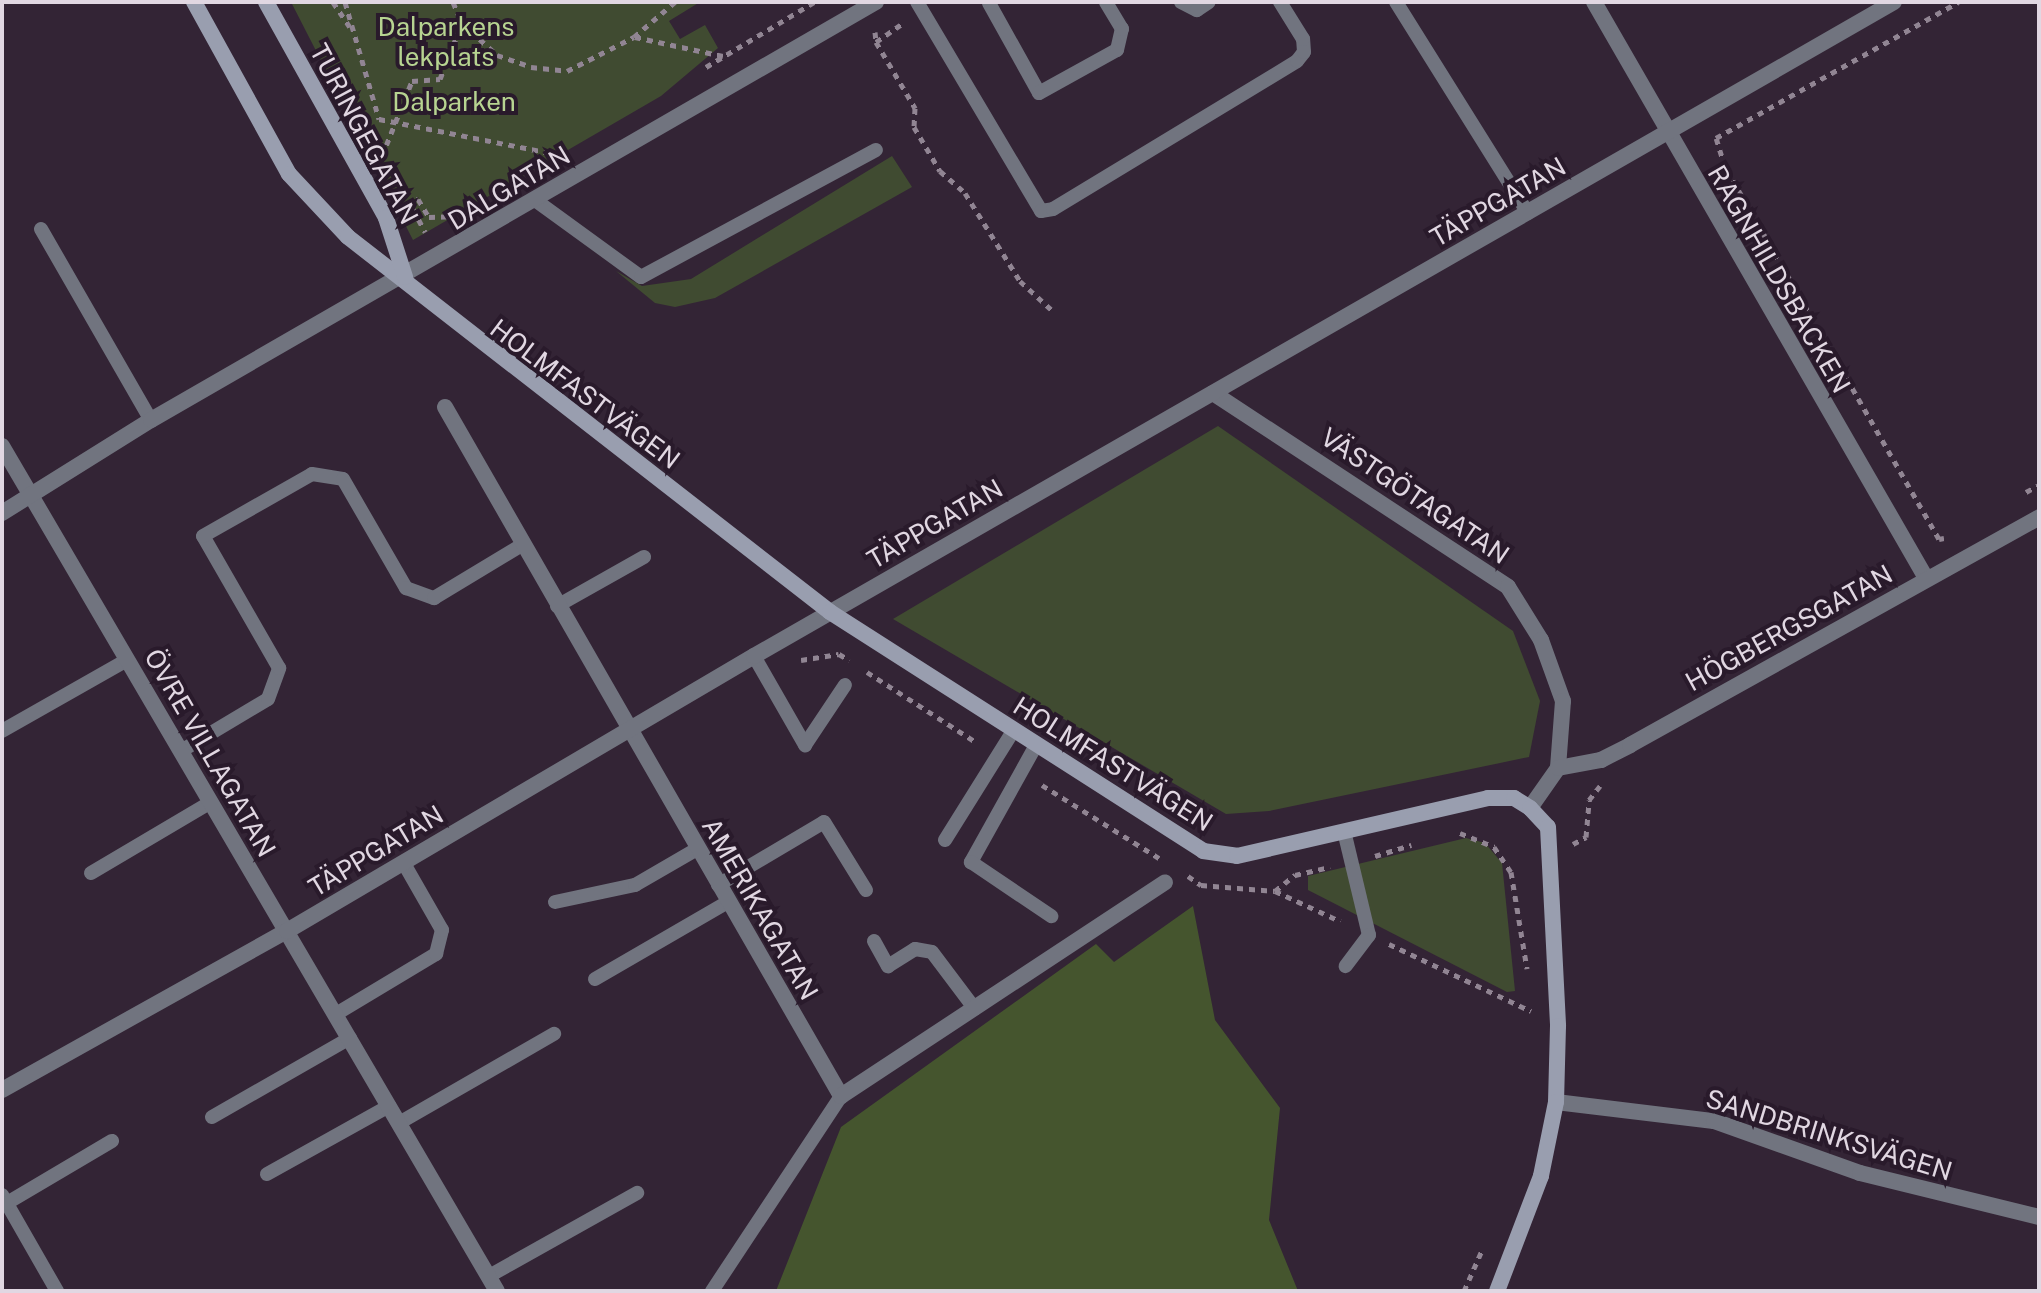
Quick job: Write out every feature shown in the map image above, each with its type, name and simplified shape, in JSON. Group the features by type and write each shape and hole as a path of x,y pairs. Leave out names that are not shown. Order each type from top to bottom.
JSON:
{"street":[{"name":"TURINGEGATAN","path":"194,2 289,174 348,237 405,277"},
{"name":"TURINGEGATAN","path":"266,2 386,218 405,277"},
{"name":"RAGNHILDSBACKEN","path":"1594,2 1667,134 1926,578"},
{"name":"TÄPPGATAN","path":"2,1090 287,931 627,729 1894,2"},
{"name":"DALGATAN","path":"2,513 151,420 405,277 763,64 869,6"},
{"name":"HOLMFASTVÄGEN","path":"405,277 443,316 830,612 1035,747 1203,851 1237,856 1488,798 1514,798 1530,808"},
{"name":"VÄSTGÖTAGATAN","path":"1213,393 1508,587 1541,640 1563,701 1558,768"},
{"name":"AMERIKAGATAN","path":"445,407 627,729 841,1096"},
{"name":"ÖVRE VILLAGATAN","path":"2,446 493,1284"},
{"name":"HÖGBERGSGATAN","path":"1558,768 1601,760 1630,745 2039,517"},
{"path":"1497,1291 1541,1176 1556,1102 1558,1026 1548,827 1530,808 1558,768"},
{"path":"841,1096 1165,882"},
{"name":"SANDBRINKSVÄGEN","path":"1556,1102 1714,1121 1860,1173 2039,1217"}],"lane":[{"path":"917,2 1041,211 1053,209 1297,61 1304,52 1303,39 1280,2"},
{"path":"989,3 1039,93 1117,50 1122,29 1106,2"},
{"path":"1181,2 1197,10 1209,2"},
{"path":"1396,2 1528,213"},
{"path":"535,200 641,277 876,150"},
{"path":"41,229 151,420"},
{"path":"181,751 268,699 279,668 203,536 312,474 343,479 406,588 434,598 522,545"},
{"path":"557,606 644,557"},
{"path":"754,656 805,745 845,685"},
{"path":"2,731 127,660"},
{"path":"945,840 1013,731"},
{"path":"1035,747 971,862 1051,916"},
{"path":"91,873 211,802"},
{"path":"718,885 824,822 866,890"},
{"path":"1344,831 1369,935 1346,966"},
{"path":"555,902 635,885 697,849"},
{"path":"336,1014 436,954 442,930 403,862"},
{"path":"595,979 728,902"},
{"path":"874,941 888,966 915,949 932,952 975,1009"},
{"path":"399,1123 554,1034"},
{"path":"212,1117 350,1038"},
{"path":"712,1291 841,1096"},
{"path":"267,1174 389,1106"},
{"path":"57,1291 4,1199 112,1141"},
{"path":"493,1284 637,1193"}],"path":[{"path":"333,2 353,31"},
{"path":"345,2 379,119 395,126 600,163"},
{"path":"453,2 462,23 497,55 531,67 567,71 634,37 675,2"},
{"path":"1933,528 1721,159 1716,138 1958,2"},
{"path":"869,6 915,108 914,127 940,171 965,193 1020,281 1053,311"},
{"path":"382,156 412,81 440,79 462,23"},
{"path":"634,37 763,64"},
{"path":"778,642 801,660 839,654 997,756"},
{"path":"1021,772 1165,862"},
{"path":"1449,836 1461,833 1494,847 1511,872 1528,983"},
{"path":"1275,891 1295,875 1425,842"},
{"path":"1178,870 1201,885 1275,891 1531,1010"},
{"path":"1530,997 1533,1025"},
{"path":"1464,1291 1488,1235"}],"green space":[{"name":"Dalparken","path":"291,2 700,2 669,21 680,39 705,25 718,48 661,96 413,240"},
{"path":"892,156 912,187 715,298 675,307 655,303 616,271 642,286 691,279"},
{"path":"1218,426 1513,631 1540,701 1529,757 1269,811 1226,814 893,619"},
{"path":"1466,838 1485,843 1502,863 1515,991 1507,992 1308,890 1308,876"},
{"path":"1193,906 1215,1020 1280,1108 1269,1220 1298,1291 776,1291 841,1127 1096,944 1114,962"}],"park label":[{"name":"Dalparkens lekplats","path":"446,42"}]}
